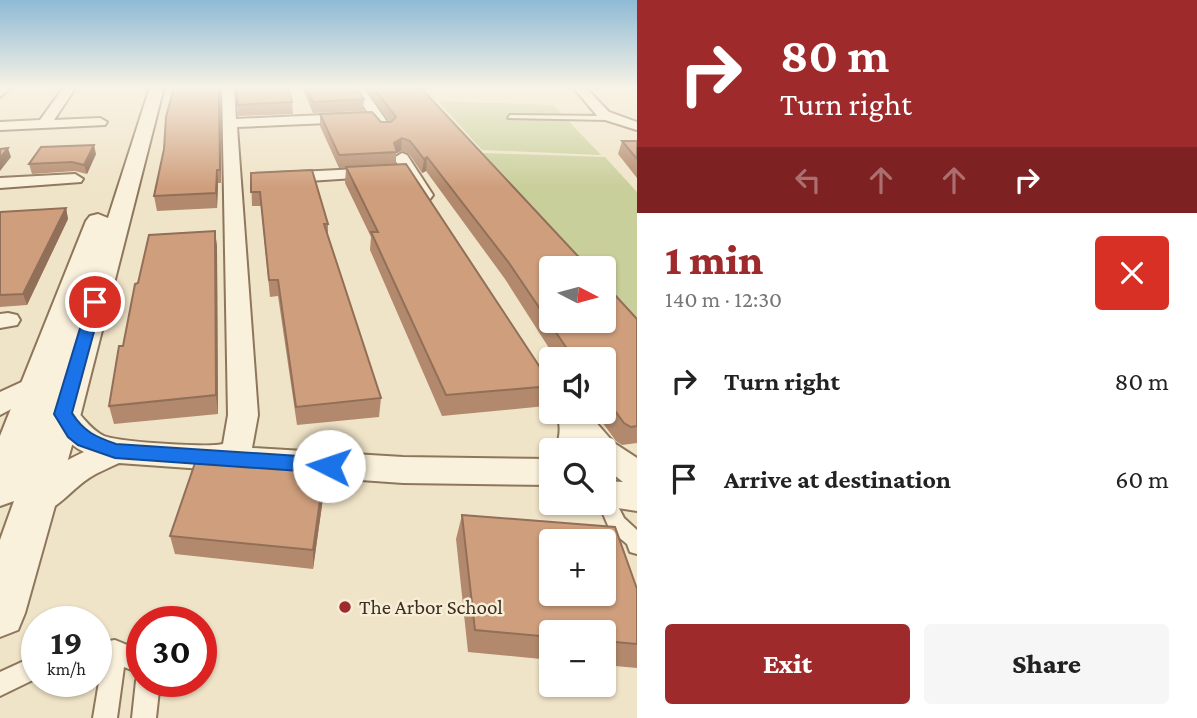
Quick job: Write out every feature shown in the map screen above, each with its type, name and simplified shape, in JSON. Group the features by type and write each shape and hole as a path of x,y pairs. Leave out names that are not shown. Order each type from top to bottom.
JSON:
{"street":[{"path":"44,124 46,121"},
{"path":"0,489 8,435 38,383 132,121"},
{"path":"0,613 63,414 148,121"},
{"path":"230,459 238,446 243,415 246,180 230,123 292,121"},
{"path":"380,121 387,131"},
{"path":"617,121 637,126"},
{"path":"0,126 100,122"},
{"path":"246,180 405,165 437,213"},
{"path":"2,186 75,179"},
{"path":"0,405 38,383"},
{"path":"63,414 74,432 85,440 115,451 403,470 453,481 539,477"},
{"path":"580,424 592,438"},
{"path":"33,503 76,470 115,451"},
{"path":"616,460 637,476"},
{"path":"616,475 637,476"},
{"path":"616,496 637,497"}],"lane":[{"path":"613,515 617,524 636,540"},
{"path":"0,684 21,674"},
{"path":"105,697 105,718"},
{"path":"144,718 146,697"}],"green space":[{"path":"456,121 568,121 601,155 482,150"},
{"path":"483,153 605,157 637,192 637,330 616,306 616,256 573,256"}],"building":[{"path":"166,121 219,121 220,170 217,170 216,193 154,196 164,149"},
{"path":"323,121 451,121 578,256 539,256 539,307 509,263 427,157 424,159 410,141 402,138 394,143 397,152 339,155"},
{"path":"622,141 637,141 637,159"},
{"path":"94,145 84,165 72,162 29,164 41,147"},
{"path":"8,148 0,158 0,149"},
{"path":"406,164 539,366 539,387 446,395 371,232 378,232 346,167"},
{"path":"312,170 328,224 324,224 381,398 296,407 278,280 269,280 260,192 251,192 251,173"},
{"path":"66,208 23,294 0,295 0,212"},
{"path":"215,231 216,395 109,406 119,346 123,346 135,284 138,283 149,235"},
{"path":"616,296 637,319 637,426 631,427 624,423 616,412 616,347 566,347 556,333 616,333"},
{"path":"196,460 324,472 313,550 170,536"},
{"path":"462,515 615,527 616,529 539,529 539,606 616,606 616,530 637,589 637,644 616,642 616,620 539,620 539,636 475,630"}],"place":[{"name":"The Arbor School","path":"345,607"}],"route":[{"path":"95,302 63,414 67,424 85,440 115,451 329,466"}]}
